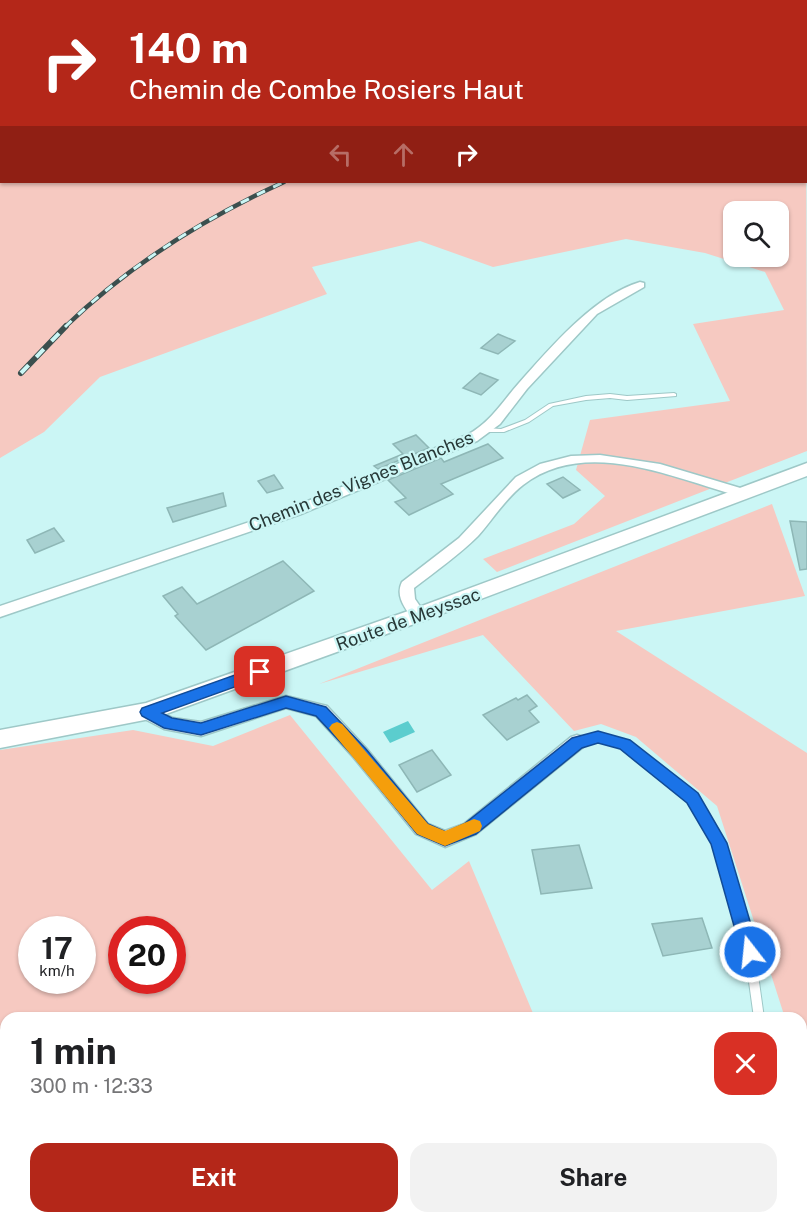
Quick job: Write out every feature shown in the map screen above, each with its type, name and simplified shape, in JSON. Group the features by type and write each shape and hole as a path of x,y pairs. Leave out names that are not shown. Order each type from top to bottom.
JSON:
{"main road":[{"name":"Route de Meyssac","path":"0,739 147,712 418,615 807,470"}],"street":[{"name":"Chemin des Vignes Blanches","path":"0,612 296,511 486,430 523,386 593,312 640,285"},
{"path":"418,615 408,600 407,586 470,535 521,479 556,462 592,457 634,463 741,493"},
{"path":"147,712 170,724 201,729 286,702 321,711 360,753 422,829 445,839 470,829 577,742"}],"lane":[{"path":"486,430 502,431 527,421 551,405 586,398 675,395"},
{"path":"577,742 598,737 625,745 692,798 718,843 750,952 758,1012"}],"shaded area":[{"path":"0,183 806,183 807,451 497,572 483,559 574,524 605,496 576,470 590,420 730,401 693,324 784,310 765,272 749,267 789,267 789,201 723,201 723,259 705,253 626,239 493,267 420,241 312,267 327,294 100,377 44,432 0,458"},
{"path":"772,504 805,596 616,631 807,753 807,1012 783,1012 717,806 636,737 601,724 574,731 483,635 319,684"},
{"path":"290,715 432,890 469,861 532,1012 0,1012 0,750 133,730 213,746"}],"water":[{"path":"408,721 415,732 390,743 383,732"}],"building":[{"path":"498,334 515,341 498,354 481,348"},
{"path":"480,373 498,380 481,395 463,388"},
{"path":"416,435 429,448 378,469 374,466 403,454 393,444"},
{"path":"488,444 503,458 441,484 453,494 409,515 395,502 406,498 388,480 441,458 444,462"},
{"path":"274,475 283,488 267,493 258,481"},
{"path":"563,477 580,490 563,498 547,484"},
{"path":"223,493 226,506 173,522 167,508"},
{"path":"790,521 807,522 807,569 800,570"},
{"path":"54,528 64,541 35,553 27,540"},
{"path":"283,561 314,591 206,650 175,616 178,614 163,596 182,587 197,604"},
{"path":"527,695 537,706 529,711 539,722 507,740 483,715 516,698 518,700"},
{"path":"432,750 451,775 417,792 399,765"},
{"path":"579,845 592,888 541,894 532,850"},
{"path":"702,918 712,948 663,956 652,924"}],"railway":[{"path":"66,327 115,283 168,245 254,196 282,183"},
{"path":"21,373 66,327"}],"slow traffic":[{"path":"337,728 422,829 445,839 474,826"}],"route":[{"path":"260,672 147,712 170,724 201,729 286,702 321,711 360,753 422,829 445,839 470,829 577,742 598,737 625,745 692,798 718,843 750,952"}]}
